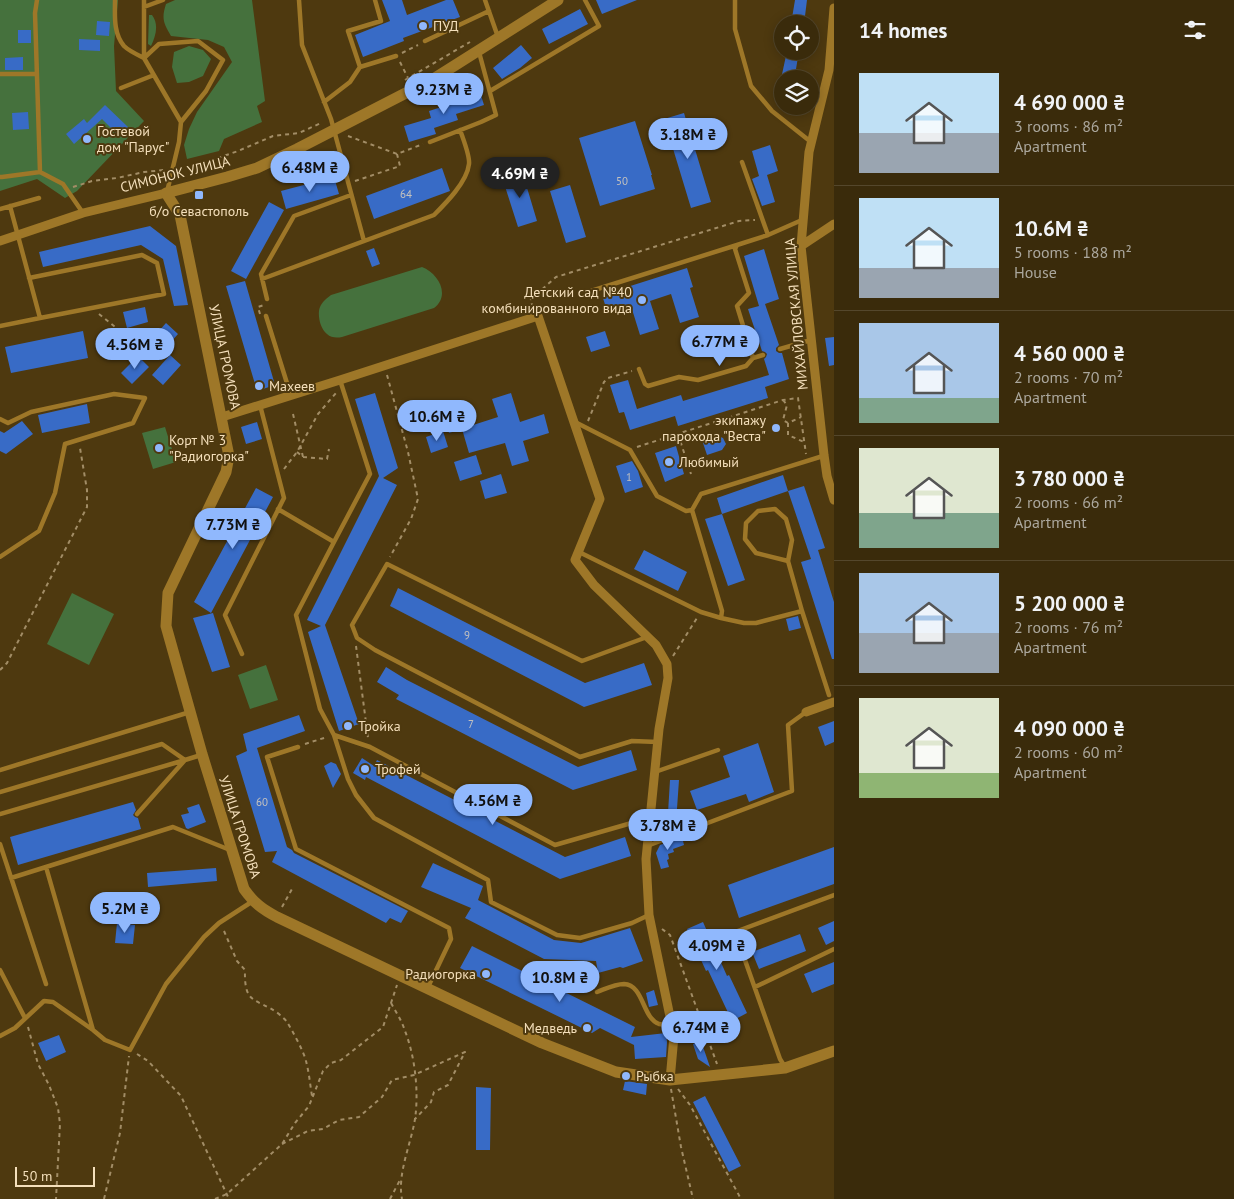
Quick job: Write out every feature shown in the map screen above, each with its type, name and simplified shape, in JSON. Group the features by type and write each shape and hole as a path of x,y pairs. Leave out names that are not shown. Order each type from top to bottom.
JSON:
{"street":[{"name":"СИМОНОК УЛИЦА","path":"0,241 83,213 201,184 256,168 334,131 435,78 558,0"},
{"name":"МИХАЙЛОВСКАЯ УЛИЦА","path":"834,8 832,68 809,152 801,246 824,455 827,476 834,500"},
{"name":"УЛИЦА ГРОМОВА","path":"166,193 180,215 229,456 226,472 168,593 166,626 231,851 244,889 253,901 262,909 277,917 428,989 542,1042 616,1072 670,1080 786,1068 834,1051"},
{"path":"801,246 834,224"},
{"path":"222,417 341,383 384,366 538,316 600,499 575,560 594,585 656,645 667,664 668,678 658,742 646,859 650,918 674,1036 670,1080"},
{"path":"806,712 832,698"}],"lane":[{"path":"37,0 35,13 40,172"},
{"path":"115,0 116,25 119,38 125,47 144,58 181,122"},
{"path":"144,0 144,58"},
{"path":"144,7 163,0"},
{"path":"299,0 302,45 331,119 364,241"},
{"path":"360,67 348,31 381,21 375,0"},
{"path":"486,0 499,38"},
{"path":"490,91 599,26 586,0"},
{"path":"735,0 735,29 751,86 772,111 812,143"},
{"path":"425,41 489,11"},
{"path":"144,58 159,44 198,41 223,60 206,91 181,122 179,142 166,193"},
{"path":"430,142 496,115 479,51"},
{"path":"324,102 350,82 360,67 396,56"},
{"path":"0,74 37,74"},
{"path":"121,88 154,75"},
{"path":"262,279 434,215 457,189 466,173 469,162 460,130"},
{"path":"742,162 768,235"},
{"path":"0,177 40,172 63,184 83,213"},
{"path":"267,300 261,274 294,216 351,195"},
{"path":"0,209 39,198"},
{"path":"10,206 40,318"},
{"path":"591,291 768,235 804,220"},
{"path":"737,245 735,249 749,293 737,306 753,358"},
{"path":"0,326 164,294 157,263 142,255 29,278"},
{"path":"266,316 291,396"},
{"path":"780,349 811,340"},
{"path":"639,368 644,384 648,386 679,377 698,380 746,366 753,358 763,355"},
{"path":"341,383 370,474 296,615 320,709 334,735 348,779 356,796 374,818 488,880 491,902 557,935 580,938 650,918"},
{"path":"0,419 8,423 31,412 114,394 145,398 133,423 65,444 55,493 38,531 0,556"},
{"path":"242,654 225,615 284,498 260,405"},
{"path":"574,421 630,450 657,496 686,511 692,510"},
{"path":"721,618 722,611 692,510 701,494 824,455"},
{"path":"278,508 334,542"},
{"path":"788,561 756,553 745,539 746,522 758,511 775,509 786,519 792,540 788,561 802,611 832,698"},
{"path":"579,552 701,612 721,618 744,623 756,623 802,611"},
{"path":"648,636 582,661 387,564 352,625 357,638 375,650 580,757 632,741 658,742"},
{"path":"0,770 191,712"},
{"path":"647,846 792,791 788,725 806,712"},
{"path":"334,735 370,747 555,845 650,818"},
{"path":"0,792 162,744 185,760"},
{"path":"298,747 267,757 296,849 449,928 451,939 428,989"},
{"path":"655,772 718,750"},
{"path":"0,814 202,754"},
{"path":"137,814 185,760"},
{"path":"11,878 173,827 231,851"},
{"path":"0,844 46,984"},
{"path":"46,867 93,1030"},
{"path":"786,1068 780,1059 736,932 834,895"},
{"path":"0,1036 15,1028 44,1001 54,1002 105,1040 130,1050 166,984 204,937 219,923 253,901"},
{"path":"755,987 834,948"},
{"path":"0,970 26,1018"},
{"path":"596,992 622,984 630,985 636,990 652,1019 659,1024 672,1024"}],"path":[{"path":"408,78 396,56 425,41"},
{"path":"401,83 472,41"},
{"path":"66,189 92,181 144,172 192,167 273,136 299,132 331,119"},
{"path":"347,136 397,154 430,142"},
{"path":"348,183 400,166 397,154"},
{"path":"530,300 556,277 739,221 762,220"},
{"path":"258,307 260,314"},
{"path":"91,308 151,356"},
{"path":"384,366 408,452 418,499 411,519 387,564"},
{"path":"586,427 604,382 608,378 639,368"},
{"path":"284,469 318,414 341,383"},
{"path":"630,450 784,400 798,398 807,461"},
{"path":"784,400 787,405 782,420 788,423"},
{"path":"293,414 303,457"},
{"path":"788,423 801,416"},
{"path":"788,423 788,435 804,442"},
{"path":"678,434 691,474"},
{"path":"0,670 7,663 87,507 87,490 78,440"},
{"path":"296,452 303,457 327,459 329,449"},
{"path":"667,664 701,612"},
{"path":"357,638 355,647 370,747"},
{"path":"310,742 334,735"},
{"path":"281,910 292,890"},
{"path":"650,918 670,935 718,1066"},
{"path":"224,931 237,961 245,970 247,992 253,1000 268,1006 286,1020 306,1059 312,1098"},
{"path":"282,1144 295,1123 309,1106 323,1071 331,1063 341,1060 383,1027 396,989"},
{"path":"391,1003 405,1030 413,1059 416,1096 415,1119 402,1178 402,1199"},
{"path":"26,1018 38,1064 58,1108 60,1124 56,1199"},
{"path":"104,1199 120,1133 130,1050 148,1061 181,1096 229,1199"},
{"path":"215,1199 227,1194 282,1144 308,1131 323,1129 339,1120 359,1117 382,1097 392,1080 414,1075 465,1052 448,1085 434,1092 430,1102 415,1119"},
{"path":"670,1080 681,1148 693,1199"},
{"path":"670,1080 690,1105 741,1199"},
{"path":"390,1199 402,1178"}],"green space":[{"path":"0,0 118,0 114,46 116,91 144,121 77,191 65,198 37,179 0,191"},
{"path":"175,0 252,0 265,101 257,106 262,122 224,139 219,151 187,159 184,145 189,129 197,112 232,62 224,47 208,40 171,36 165,25 164,14 166,4"},
{"path":"149,15 152,15 156,22 151,46 148,44"},
{"path":"189,46 203,50 211,59 203,76 189,82 177,83 172,67 174,52"},
{"path":"422,267 433,274 442,291 442,297 434,308 342,337 330,336 323,329 319,310 322,303 331,295"},
{"name":"Корт № 3 \"Радиогорка\"","path":"165,427 176,462 153,469 142,433"},
{"path":"72,593 114,614 89,665 47,644"},
{"path":"266,665 278,700 250,709 238,675"}],"building":[{"path":"382,0 402,0 407,15 446,0 453,0 460,17 403,38 404,41 363,57 355,35 390,21"},
{"path":"596,0 637,0 602,14"},
{"path":"795,0 807,0 805,15 792,15"},
{"path":"580,9 588,24 549,44 542,29"},
{"path":"97,21 110,22 109,36 96,35"},
{"path":"18,30 31,30 31,43 18,43"},
{"path":"79,39 100,40 100,51 79,50"},
{"path":"521,45 532,58 502,79 493,68"},
{"path":"23,57 23,70 5,70 5,58"},
{"path":"785,60 798,60 796,69 798,70 783,70"},
{"path":"479,89 484,105 456,114 458,120 434,128 436,134 409,142 404,126 431,118 429,111 454,103 452,97"},
{"path":"105,105 128,127 119,136 102,119 74,144 66,134 84,119 87,123"},
{"path":"28,112 29,129 13,130 12,113"},
{"path":"684,113 711,202 691,208 664,119"},
{"path":"635,121 655,189 600,206 579,138"},
{"path":"770,145 778,171 767,175 775,202 762,206 752,179 759,176 752,151"},
{"path":"442,168 450,191 374,219 366,196"},
{"path":"522,171 537,221 518,227 502,177"},
{"path":"334,177 339,194 286,209 281,191"},
{"path":"570,185 586,237 566,243 550,191"},
{"path":"269,202 284,210 246,279 231,271"},
{"path":"150,226 176,246 188,305 174,306 163,259 141,245 43,267 39,252"},
{"path":"374,248 380,264 372,267 366,251"},
{"path":"764,249 779,299 765,304 779,345 776,351 782,353 789,379 765,387 768,398 678,426 675,416 630,430 624,412 619,413 610,385 628,380 637,409 681,395 683,401 769,375 764,359 767,354 762,351 748,309 759,306 744,256"},
{"path":"687,268 693,287 690,288 699,317 680,323 671,294 650,301 659,329 640,335 631,306 608,314 602,295"},
{"path":"245,281 275,385 257,391 226,286"},
{"path":"145,307 148,322 127,328 123,312"},
{"path":"166,323 178,334 162,352 150,341"},
{"path":"83,331 88,358 11,373 5,347"},
{"path":"605,331 610,346 591,352 586,337"},
{"path":"834,337 834,365 829,366 825,338"},
{"path":"170,355 181,365 163,385 152,375"},
{"path":"138,356 149,367 132,384 121,373"},
{"path":"375,393 398,468 383,478 397,485 325,625 359,724 339,731 308,632 321,626 307,620 379,476 355,399"},
{"path":"511,393 520,422 544,414 549,433 523,441 529,461 512,466 505,443 469,453 462,429 449,433 443,415 464,408 470,426 498,417 492,399"},
{"path":"87,404 90,423 42,433 38,415"},
{"path":"22,421 33,434 6,454 0,451 0,431 4,433"},
{"path":"257,422 262,439 246,444 241,427"},
{"path":"443,431 448,447 431,453 426,437"},
{"path":"716,435 723,438 726,444 722,450 707,455 702,440"},
{"path":"676,446 684,474 665,482 655,453"},
{"path":"476,455 482,474 460,481 454,462"},
{"path":"632,461 638,471 643,487 625,493 616,466"},
{"path":"501,474 507,493 485,499 480,481"},
{"path":"783,475 788,491 722,514 717,498"},
{"path":"804,486 825,548 818,550 834,602 834,659 832,659 801,562 811,559 788,491"},
{"path":"256,488 273,497 211,613 194,602"},
{"path":"722,514 745,580 728,586 705,519"},
{"path":"644,550 687,572 678,591 634,569"},
{"path":"398,588 585,683 644,663 652,685 584,707 390,606"},
{"path":"213,613 230,667 212,672 193,618"},
{"path":"798,616 801,628 789,631 786,619"},
{"path":"386,667 407,680 578,767 631,750 637,770 573,790 396,699 399,695 377,682"},
{"path":"299,715 305,731 257,748 287,847 294,853 408,911 401,923 390,918 386,923 272,862 277,851 265,852 236,756 247,751 243,734"},
{"path":"834,721 834,742 825,746 818,727"},
{"path":"758,743 774,792 749,802 746,794 697,810 690,791 730,777 723,756"},
{"path":"362,758 374,766 377,760 565,857 625,837 631,856 560,879 366,777 365,780 353,773"},
{"path":"331,762 336,764 341,774 333,788 324,766"},
{"path":"670,780 679,780 676,823 665,823 665,813 668,813"},
{"path":"133,802 136,810 133,815 138,818 141,829 18,865 10,837"},
{"path":"199,804 206,822 188,829 181,815 189,813 187,808"},
{"path":"682,837 684,845 673,849 674,852 668,854 669,867 661,869 656,853 660,845"},
{"path":"834,847 834,884 739,918 728,885"},
{"path":"433,863 483,886 478,900 554,940 581,943 630,928 643,961 623,968 620,967 598,973 596,961 544,959 465,918 471,908 421,887"},
{"path":"216,868 217,881 148,887 147,873"},
{"path":"834,921 834,941 826,945 818,928"},
{"path":"703,922 727,976 729,975 747,1013 732,1021 687,929"},
{"path":"117,923 135,925 133,944 115,943"},
{"path":"800,934 806,951 759,969 752,952"},
{"path":"472,946 635,1027 631,1037 666,1033 666,1057 635,1059 634,1045 600,1028 592,1033 460,968"},
{"path":"834,962 834,984 812,993 804,974"},
{"path":"654,990 658,1005 649,1007 646,993"},
{"path":"59,1035 66,1052 46,1061 38,1043"},
{"path":"701,1041 710,1067 698,1059 693,1044"},
{"path":"625,1081 647,1084 646,1095 623,1090"},
{"path":"476,1087 491,1088 490,1150 476,1150"},
{"path":"705,1096 741,1166 729,1172 693,1102"}],"place":[{"name":"ПУД","path":"423,26"},
{"name":"Гостевой дом \"Парус\"","path":"87,139"},
{"name":"б/о Севастополь","path":"199,195"},
{"name":"Детский сад №40 комбинированного вида","path":"642,300"},
{"name":"Махеев","path":"259,386"},
{"name":"экипажу парохода \"Веста\"","path":"776,428"},
{"name":"Корт № 3 \"Радиогорка\"","path":"159,448"},
{"name":"Любимый","path":"669,462"},
{"name":"Тройка","path":"348,726"},
{"name":"Трофей","path":"365,769"},
{"name":"Радиогорка","path":"486,974"},
{"name":"Медведь","path":"587,1028"},
{"name":"Рыбка","path":"626,1076"}]}
